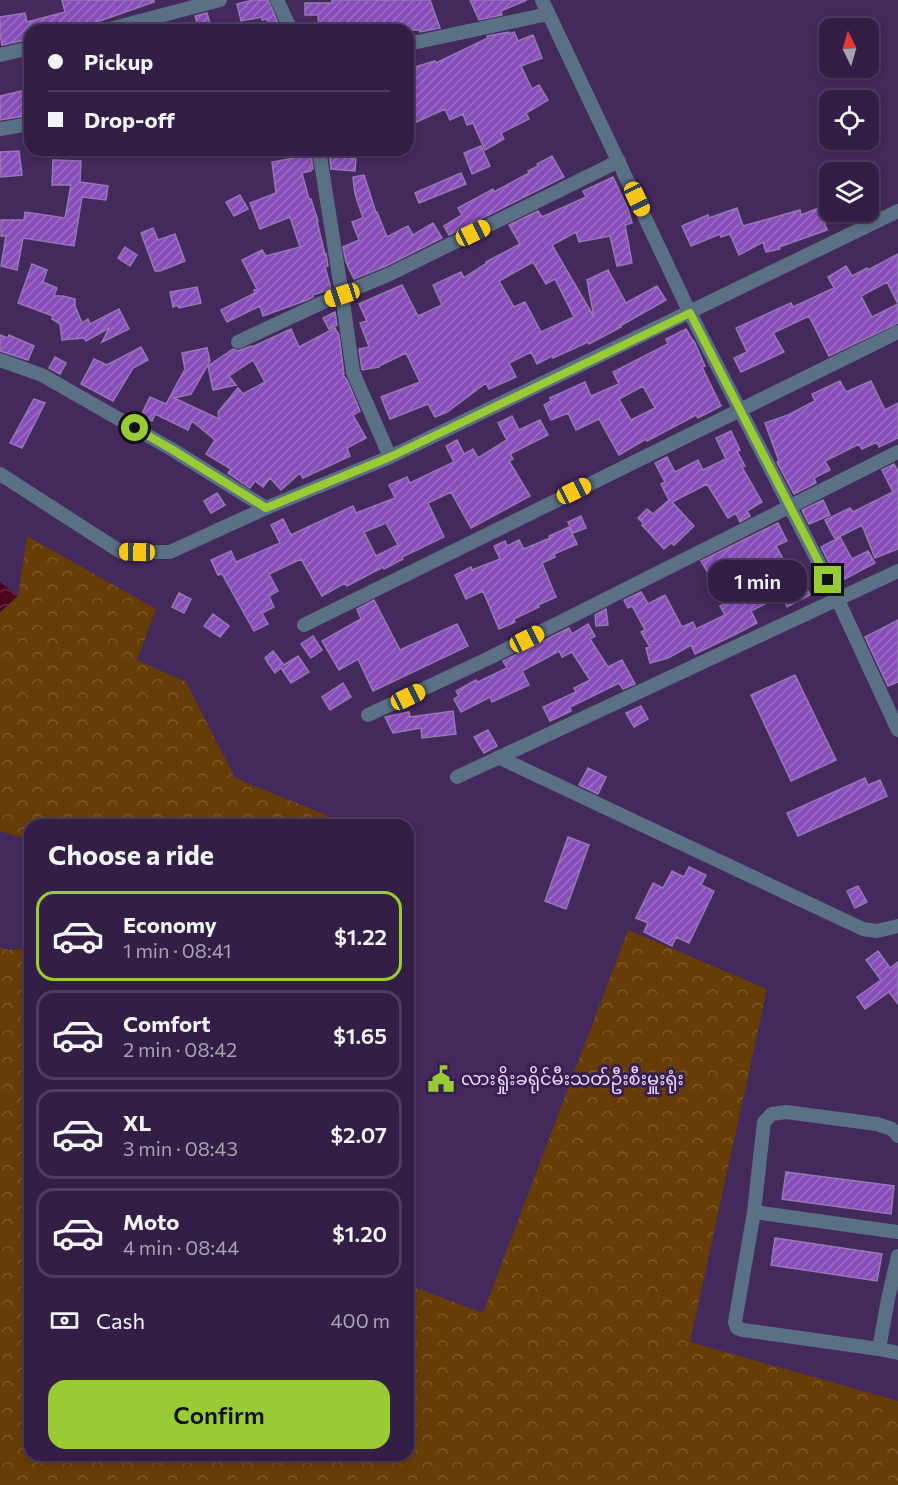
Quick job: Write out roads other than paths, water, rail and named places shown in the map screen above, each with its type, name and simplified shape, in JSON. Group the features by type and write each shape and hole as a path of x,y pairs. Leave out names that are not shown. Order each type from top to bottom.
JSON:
{"street":[{"path":"128,24 220,0"},
{"path":"277,0 288,24"},
{"path":"542,0 690,313 893,705 898,730"},
{"path":"414,43 548,14"},
{"path":"0,54 24,49"},
{"path":"0,129 24,125"},
{"path":"320,156 353,372 390,457"},
{"path":"238,342 390,274 619,161"},
{"path":"0,474 121,552 170,552 266,508 390,457 898,211"},
{"path":"304,625 898,332"},
{"path":"0,360 42,375 173,450 266,508"},
{"path":"368,716 487,659 898,452"},
{"path":"457,777 898,571"},
{"path":"498,757 863,928 877,931 898,926"},
{"path":"898,1136 892,1128 877,1124 786,1112 772,1114 764,1122 754,1212 735,1322 737,1328 751,1331 898,1353"},
{"path":"754,1212 898,1232"},
{"path":"879,1349 898,1256"}],"water":[{"path":"0,582 18,596 0,612"}],"place":[{"name":"လားရှိုးခရိုင်မီးသတ်ဦးစီးမှူးရုံး","path":"441,1079"}]}
